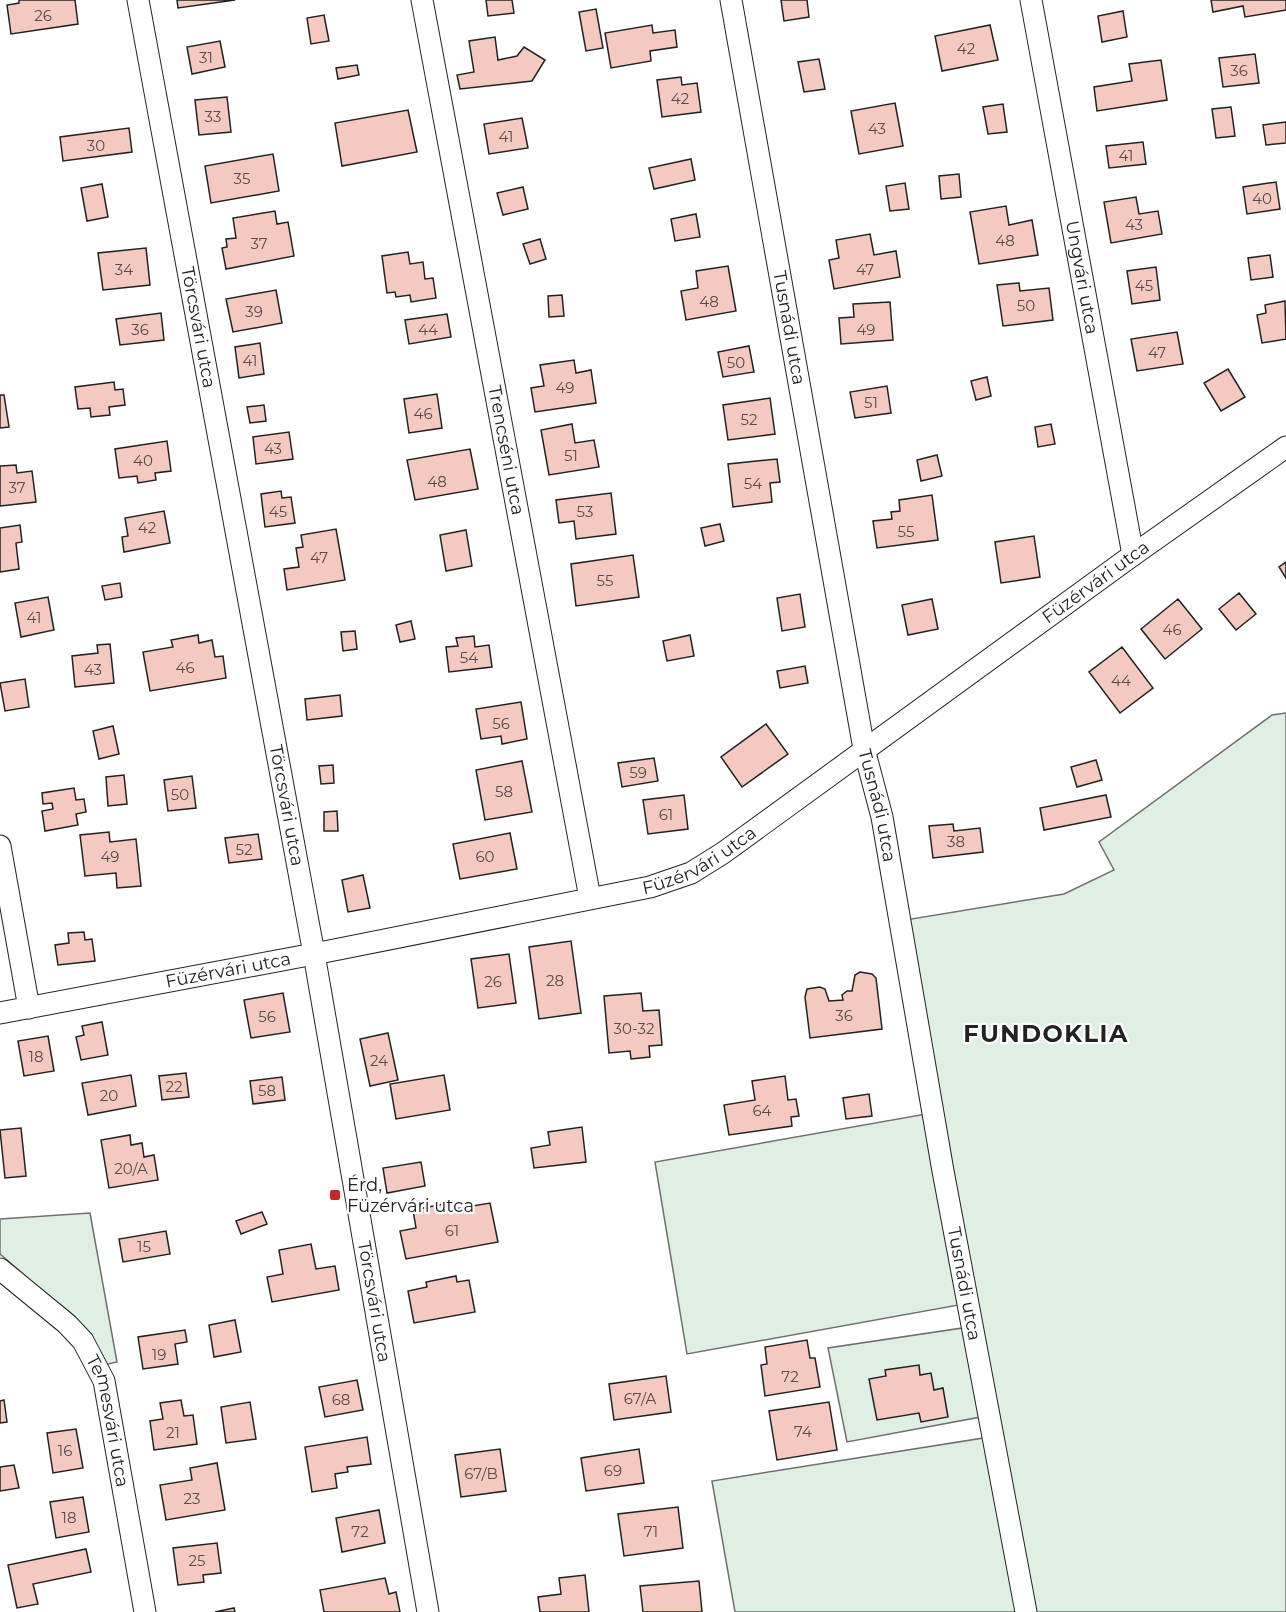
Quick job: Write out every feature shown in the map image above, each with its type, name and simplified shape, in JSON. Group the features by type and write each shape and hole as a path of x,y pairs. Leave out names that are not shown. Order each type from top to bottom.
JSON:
{"street":[{"name":"Törcsvári utca","path":"138,0 314,954 428,1612"},
{"name":"Trencséni utca","path":"422,0 590,898"},
{"name":"Tusnádi utca","path":"731,0 864,749 884,827 943,1171 1026,1612"},
{"name":"Ungvári utca","path":"1031,0 1133,555"},
{"name":"Füzérvári utca","path":"0,1013 314,954 650,887 691,873 723,853 1133,555 1286,447"},
{"path":"0,846 29,1008"},
{"name":"Temesvári utca","path":"0,1269 67,1324 83,1341 104,1381 145,1612"}],"green space":[{"path":"1286,713 1286,1612 735,1612 712,1481 983,1438 981,1417 847,1442 828,1348 962,1328 958,1305 687,1354 655,1162 938,1112 905,920 1064,894 1114,870 1099,842 1272,715"},
{"path":"90,1213 117,1362 104,1365 68,1313 0,1254 0,1219"}],"building":[{"path":"19,0 75,0 78,24 11,34 7,5 19,3"},
{"path":"177,0 235,0 178,8"},
{"path":"486,0 512,0 514,13 488,16"},
{"path":"781,0 807,0 809,17 784,21"},
{"path":"1211,0 1286,0 1286,10 1245,17 1243,6 1213,12"},
{"path":"596,9 603,48 586,51 579,12"},
{"path":"1123,11 1127,37 1102,42 1098,16"},
{"path":"324,15 329,41 311,44 307,18"},
{"path":"652,25 653,33 675,30 677,47 650,51 651,61 611,68 605,33"},
{"path":"990,25 998,60 942,71 935,36"},
{"path":"495,37 498,60 517,56 524,47 545,60 532,81 460,89 457,75 474,72 469,41"},
{"path":"220,41 225,67 192,74 187,47"},
{"path":"1255,54 1259,83 1223,87 1219,58"},
{"path":"819,59 825,89 804,92 798,62"},
{"path":"1161,60 1167,100 1097,111 1094,87 1132,81 1129,64"},
{"path":"357,65 359,75 338,79 336,68"},
{"path":"681,77 682,85 697,83 701,112 662,117 657,80"},
{"path":"227,97 231,132 199,135 195,100"},
{"path":"895,103 903,146 859,154 851,111"},
{"path":"1003,104 1007,132 988,134 983,107"},
{"path":"1231,107 1235,136 1216,138 1212,109"},
{"path":"408,110 417,152 342,166 335,123"},
{"path":"522,118 528,148 489,154 484,124"},
{"path":"1286,122 1286,143 1266,145 1263,125"},
{"path":"129,128 132,152 63,161 60,137"},
{"path":"1143,142 1146,164 1109,168 1106,146"},
{"path":"273,154 279,191 211,203 205,166"},
{"path":"691,159 695,180 654,189 649,168"},
{"path":"959,174 961,197 941,199 939,176"},
{"path":"1276,182 1280,209 1247,214 1243,187"},
{"path":"905,183 909,209 890,211 886,186"},
{"path":"102,184 108,217 87,221 81,188"},
{"path":"523,187 528,209 503,215 497,193"},
{"path":"1136,197 1139,214 1158,211 1162,234 1111,243 1104,202"},
{"path":"1006,206 1009,225 1032,220 1038,255 979,264 970,212"},
{"path":"275,211 277,224 288,222 294,256 226,269 222,248 227,247 226,239 236,238 233,218"},
{"path":"696,214 700,237 675,241 671,219"},
{"path":"870,234 874,255 896,251 900,277 834,289 829,260 839,258 836,240"},
{"path":"540,239 546,259 530,264 523,244"},
{"path":"146,248 150,285 103,290 98,253"},
{"path":"408,252 410,264 423,262 425,279 433,278 436,298 411,302 410,295 396,297 395,292 387,293 382,256"},
{"path":"1270,255 1273,277 1251,280 1248,258"},
{"path":"728,266 736,311 686,320 681,291 698,288 696,271"},
{"path":"1156,267 1160,300 1132,304 1127,271"},
{"path":"1019,283 1020,291 1049,288 1053,320 1003,326 997,285"},
{"path":"276,290 282,323 233,332 226,299"},
{"path":"562,295 564,316 549,317 548,296"},
{"path":"1285,301 1286,339 1262,343 1257,315 1266,313 1265,305"},
{"path":"890,302 893,340 841,344 839,318 854,317 853,304"},
{"path":"161,313 164,340 120,345 116,319"},
{"path":"447,314 451,337 409,344 405,320"},
{"path":"1177,332 1183,364 1137,371 1131,339"},
{"path":"260,343 264,374 239,378 235,347"},
{"path":"749,346 754,372 723,377 718,352"},
{"path":"574,360 576,373 591,370 596,403 535,412 531,388 544,386 540,365"},
{"path":"1228,369 1245,397 1221,411 1204,383"},
{"path":"987,377 991,396 976,400 971,381"},
{"path":"114,382 115,390 123,389 125,405 109,407 110,415 91,417 90,408 78,409 75,387"},
{"path":"887,386 891,413 855,418 850,392"},
{"path":"437,394 442,428 409,433 404,399"},
{"path":"0,395 4,395 9,427 0,428"},
{"path":"770,398 775,434 728,440 723,405"},
{"path":"264,405 266,421 250,423 247,407"},
{"path":"572,424 575,443 594,440 599,467 549,475 541,430"},
{"path":"1051,424 1055,444 1038,447 1035,427"},
{"path":"289,432 293,459 256,464 253,437"},
{"path":"167,441 171,471 155,473 156,480 138,483 137,476 119,478 115,449"},
{"path":"470,449 478,489 415,500 407,460"},
{"path":"937,455 942,476 921,481 917,460"},
{"path":"777,459 780,482 770,483 772,502 733,507 728,464"},
{"path":"16,465 17,473 32,471 36,502 0,506 0,466"},
{"path":"281,491 282,498 291,497 295,523 265,527 261,494"},
{"path":"611,493 616,534 576,539 574,521 559,523 556,500"},
{"path":"932,495 938,540 877,548 873,521 892,519 891,512 900,511 899,500"},
{"path":"164,511 170,543 124,552 122,537 128,536 125,518"},
{"path":"720,524 724,541 705,546 701,528"},
{"path":"20,525 22,542 16,543 19,569 0,572 0,528"},
{"path":"336,529 345,580 287,590 284,569 299,567 296,548 303,547 301,535"},
{"path":"466,530 472,566 446,571 440,535"},
{"path":"1034,536 1040,577 1001,583 995,542"},
{"path":"633,555 639,597 576,606 571,564"},
{"path":"1286,562 1286,578 1279,567"},
{"path":"120,583 122,597 105,600 102,586"},
{"path":"1239,593 1256,614 1236,630 1219,609"},
{"path":"800,594 805,627 782,631 777,598"},
{"path":"48,597 54,630 21,637 15,603"},
{"path":"932,599 938,629 908,635 902,605"},
{"path":"1178,599 1202,629 1165,659 1141,629"},
{"path":"411,621 415,639 400,642 396,625"},
{"path":"355,631 357,649 343,651 341,632"},
{"path":"198,635 199,643 212,640 215,657 223,656 226,678 150,691 143,652 173,647 171,640"},
{"path":"690,635 694,656 667,661 663,641"},
{"path":"474,636 475,647 489,645 492,667 449,672 446,647 458,646 456,638"},
{"path":"110,644 114,683 75,687 72,656 98,653 97,645"},
{"path":"1122,647 1153,688 1120,713 1089,672"},
{"path":"805,666 808,683 780,688 777,671"},
{"path":"25,679 29,707 5,711 0,683"},
{"path":"340,695 342,716 307,720 305,699"},
{"path":"521,702 527,739 502,744 501,736 481,739 476,709"},
{"path":"766,724 788,754 742,787 721,757"},
{"path":"113,726 119,754 99,759 93,731"},
{"path":"654,758 658,781 622,787 618,763"},
{"path":"1096,760 1102,780 1077,787 1071,767"},
{"path":"522,761 532,812 485,820 476,770"},
{"path":"333,765 334,783 321,784 319,766"},
{"path":"124,775 127,804 108,806 106,777"},
{"path":"192,776 196,808 168,811 164,780"},
{"path":"74,788 76,800 84,799 86,812 76,814 78,825 45,831 42,811 53,809 52,803 43,804 42,793"},
{"path":"684,795 688,829 648,834 643,800"},
{"path":"1106,795 1111,817 1044,830 1040,808"},
{"path":"337,811 338,831 324,831 324,812"},
{"path":"953,824 954,831 980,828 983,852 933,858 929,826"},
{"path":"109,832 110,842 136,839 141,886 117,888 116,873 85,876 80,835"},
{"path":"510,833 517,869 460,879 453,844"},
{"path":"258,834 262,859 229,863 225,838"},
{"path":"363,875 370,908 348,912 342,880"},
{"path":"84,932 85,940 92,939 95,961 58,965 55,945 69,943 68,933"},
{"path":"571,941 581,1013 539,1019 529,947"},
{"path":"509,954 516,1003 478,1008 471,959"},
{"path":"860,972 872,974 876,978 882,1029 810,1038 805,997 807,989 820,987 825,989 829,1001 843,1000 842,995 847,991 852,991 855,975"},
{"path":"283,993 290,1032 251,1038 244,1000"},
{"path":"641,993 643,1011 659,1010 662,1045 649,1046 650,1057 631,1059 630,1051 609,1053 604,996"},
{"path":"102,1022 108,1055 81,1060 76,1037 84,1035 82,1026"},
{"path":"388,1033 398,1080 370,1086 360,1039"},
{"path":"48,1036 54,1071 24,1076 18,1041"},
{"path":"186,1073 189,1097 162,1100 159,1076"},
{"path":"131,1075 136,1106 88,1115 82,1083"},
{"path":"444,1075 450,1110 396,1119 390,1084"},
{"path":"785,1076 788,1100 796,1099 799,1116 791,1117 792,1126 729,1135 724,1105 755,1100 752,1081"},
{"path":"282,1077 285,1100 253,1104 250,1081"},
{"path":"869,1094 872,1116 846,1119 843,1098"},
{"path":"582,1127 586,1162 534,1168 531,1148 550,1145 548,1132"},
{"path":"21,1128 26,1176 5,1178 0,1130"},
{"path":"130,1135 131,1145 142,1143 144,1157 154,1155 158,1180 109,1188 101,1140"},
{"path":"421,1162 425,1186 387,1193 383,1168"},
{"path":"454,1202 455,1209 490,1203 498,1242 406,1259 400,1231 416,1228 413,1210"},
{"path":"262,1212 267,1224 241,1234 236,1221"},
{"path":"166,1231 170,1254 123,1262 119,1239"},
{"path":"311,1244 316,1269 335,1266 339,1290 272,1302 267,1277 283,1274 279,1250"},
{"path":"456,1276 457,1282 469,1280 475,1312 414,1323 408,1291 427,1287 426,1282"},
{"path":"235,1320 241,1352 214,1357 209,1325"},
{"path":"185,1330 187,1342 175,1344 178,1364 143,1369 138,1337"},
{"path":"807,1340 810,1358 815,1358 820,1387 765,1396 761,1365 767,1364 765,1347"},
{"path":"919,1365 920,1375 931,1373 934,1390 943,1388 948,1417 921,1422 919,1413 877,1420 869,1379 886,1376 885,1370"},
{"path":"666,1376 671,1412 614,1420 609,1384"},
{"path":"357,1380 363,1410 325,1417 319,1387"},
{"path":"4,1400 7,1422 0,1423 0,1401"},
{"path":"181,1400 184,1416 193,1415 197,1444 154,1450 150,1421 163,1419 160,1403"},
{"path":"250,1402 256,1439 226,1443 221,1407"},
{"path":"829,1402 837,1450 777,1460 769,1411"},
{"path":"76,1429 83,1468 53,1473 47,1433"},
{"path":"367,1437 371,1464 347,1467 348,1472 335,1474 337,1488 312,1492 305,1447"},
{"path":"500,1449 506,1491 461,1497 455,1455"},
{"path":"639,1449 644,1483 586,1491 581,1458"},
{"path":"217,1463 225,1510 166,1520 160,1485 192,1480 190,1468"},
{"path":"14,1465 19,1488 0,1491 0,1467"},
{"path":"83,1497 89,1532 56,1538 50,1502"},
{"path":"678,1507 683,1548 624,1556 618,1514"},
{"path":"379,1510 385,1543 342,1552 336,1518"},
{"path":"217,1543 221,1573 203,1575 204,1582 178,1585 173,1548"},
{"path":"86,1549 91,1572 33,1584 38,1604 17,1608 8,1565"},
{"path":"585,1575 589,1612 540,1612 538,1597 561,1594 559,1578"},
{"path":"385,1578 389,1594 396,1592 400,1612 324,1612 320,1590"},
{"path":"699,1581 702,1612 643,1612 640,1586"},
{"path":"234,1608 235,1612 215,1612"}],"place":[{"name":"Érd, Füzérvári utca","path":"335,1195"}],"district":[{"name":"FUNDOKLIA","path":"1046,1033"}]}
